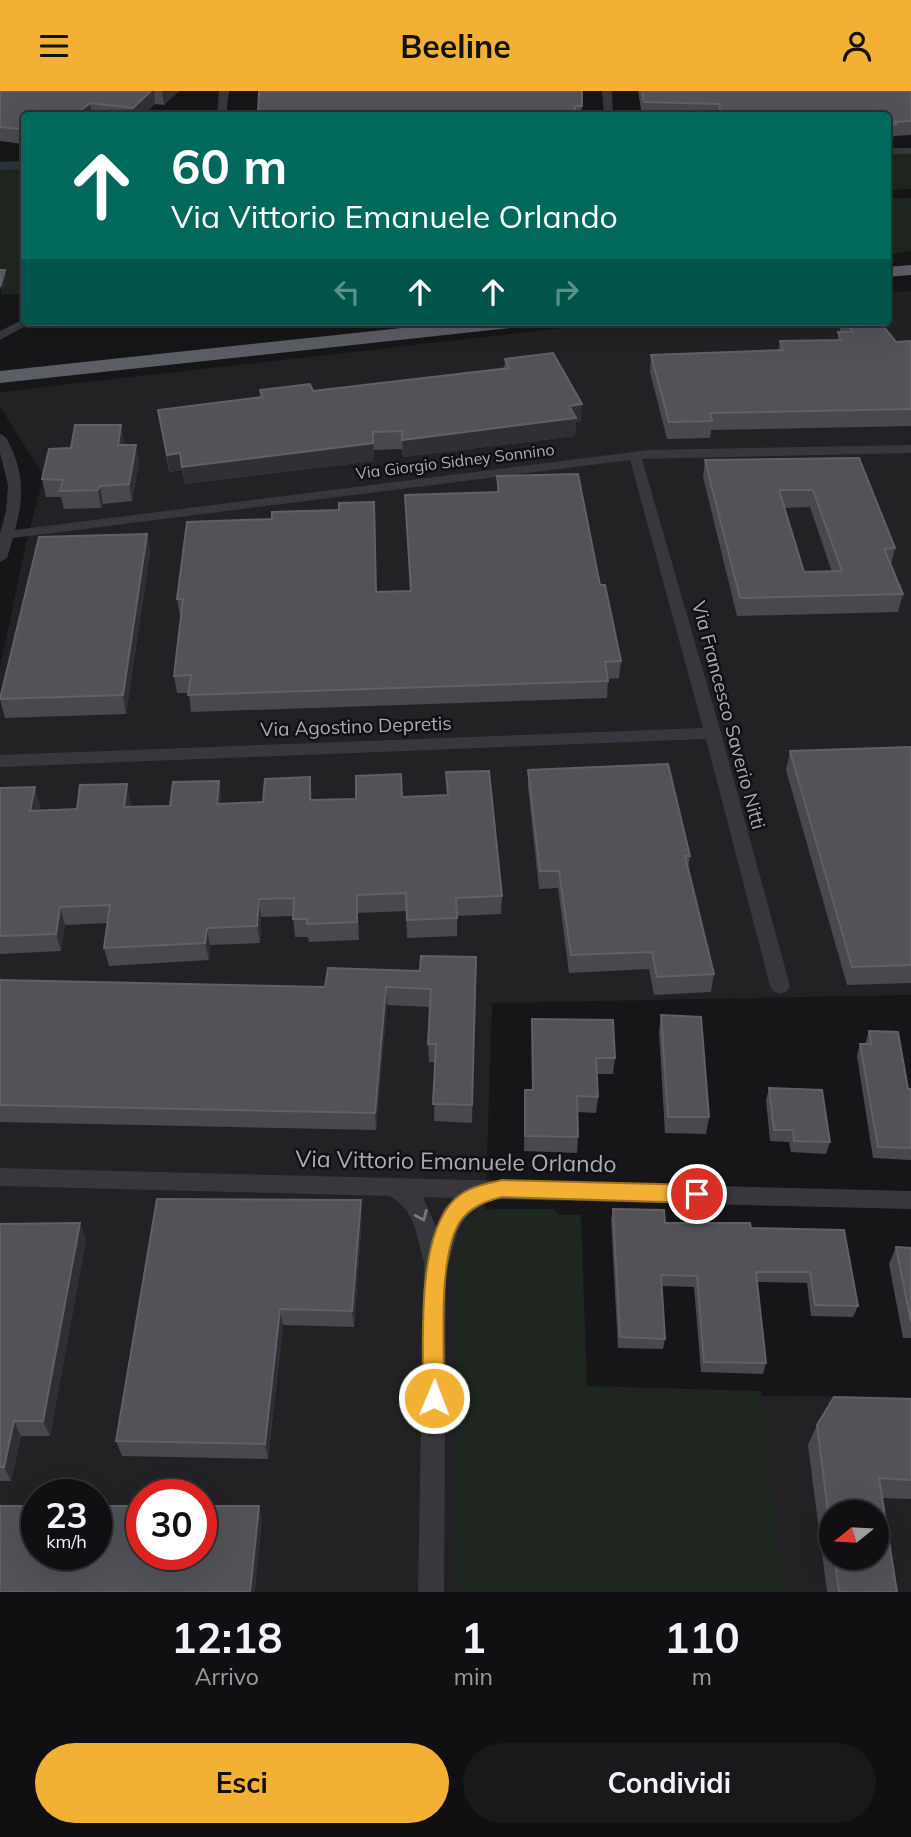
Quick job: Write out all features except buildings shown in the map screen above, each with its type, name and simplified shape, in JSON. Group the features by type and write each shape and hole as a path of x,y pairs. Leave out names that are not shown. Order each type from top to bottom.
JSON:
{"highway":[{"path":"891,272 911,269"},
{"path":"891,282 911,279"},
{"path":"891,289 911,288"},
{"path":"0,377 22,369 382,326"},
{"path":"0,366 22,369 469,326"}],"street":[{"path":"222,112 224,91"},
{"path":"607,91 609,112"},
{"path":"891,151 911,151"},
{"path":"0,336 21,324"},
{"path":"0,438 17,482 0,558"},
{"name":"Via Giorgio Sidney Sonnino","path":"6,535 635,456 685,452 911,449"},
{"name":"Via Francesco Saverio Nitti","path":"635,456 713,733 780,986"},
{"name":"Via Agostino Depretis","path":"0,761 713,733"},
{"name":"Via Vittorio Emanuele Orlando","path":"0,1177 911,1200"},
{"path":"380,1185 402,1191 418,1205 427,1226 436,1269 430,1592"},
{"path":"436,1269 449,1221 456,1210 480,1194 508,1188"}],"shaded area":[{"path":"911,153 911,189 891,190 891,154"},
{"path":"21,166 21,294 1,295 6,276 0,275 0,167"},
{"path":"891,198 911,198 911,251 891,254"},
{"path":"911,291 911,995 492,1003 485,1225 582,1395 911,1397 911,1592 0,1592 0,667 28,535 44,476 0,407 0,392 581,326 891,326 891,292"},
{"path":"491,1209 554,1209 560,1215 581,1215 587,1386 761,1391 783,1592 454,1592 456,1247 460,1233 467,1223"}],"waterway":[{"path":"0,166 21,165"}],"route":[{"path":"434,1398 436,1265 443,1249 449,1221 462,1205 474,1196 502,1188 697,1194"}]}
